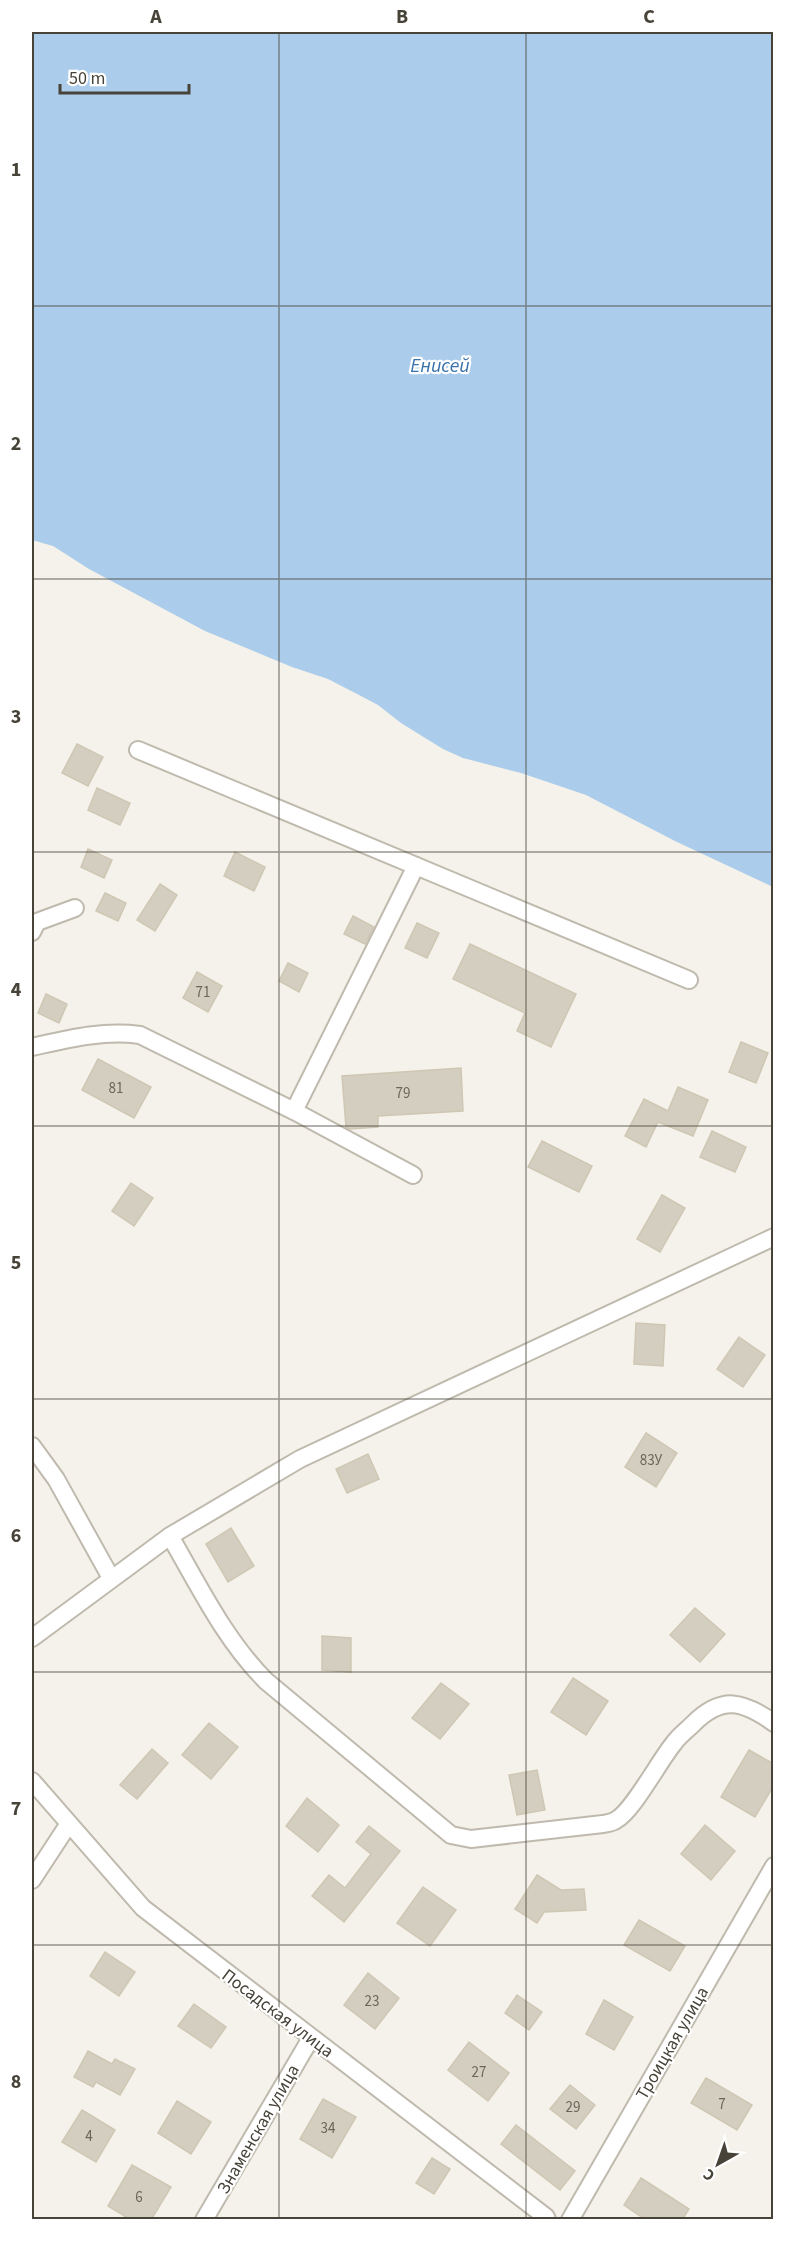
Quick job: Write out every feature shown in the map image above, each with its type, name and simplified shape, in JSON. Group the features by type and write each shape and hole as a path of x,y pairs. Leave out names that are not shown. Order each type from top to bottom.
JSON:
{"street":[{"path":"138,750 689,980"},
{"path":"294,1111 416,866"},
{"path":"32,932 37,922 75,908"},
{"path":"32,1047 88,1035 126,1033 140,1035 294,1111 413,1175"},
{"path":"32,1638 170,1536 300,1459 774,1237"},
{"path":"32,1446 56,1479 111,1578"},
{"path":"170,1536 233,1644 246,1661 266,1681 451,1835 471,1839 603,1824 616,1820 627,1810 674,1742 702,1715 719,1705 738,1704 753,1708 774,1722"},
{"name":"Посадская улица","path":"32,1781 68,1825 143,1908 547,2220"},
{"path":"32,1880 68,1825"},
{"name":"Троицкая улица","path":"570,2220 774,1866"},
{"name":"Знаменская улица","path":"204,2220 311,2038"}],"water":[{"name":"Енисей","path":"32,32 773,32 773,887 675,841 586,795 521,773 463,758 443,749 401,723 378,705 328,679 292,667 205,631 89,569 53,546 32,540"}],"building":[{"path":"77,744 103,757 88,786 62,773"},
{"path":"97,788 130,803 120,825 88,810"},
{"path":"88,849 112,860 104,878 81,867"},
{"path":"235,852 265,867 254,891 224,876"},
{"path":"160,884 177,895 155,931 137,920"},
{"path":"105,893 126,903 118,921 96,911"},
{"path":"353,916 374,927 365,944 344,934"},
{"path":"417,923 439,933 427,958 405,948"},
{"path":"470,944 576,994 551,1047 517,1031 525,1013 453,979"},
{"path":"288,963 308,973 299,992 279,981"},
{"path":"197,972 222,986 208,1012 183,998"},
{"path":"46,994 67,1004 59,1023 38,1013"},
{"path":"741,1042 768,1053 756,1083 729,1072"},
{"path":"98,1059 151,1087 134,1118 82,1090"},
{"path":"461,1068 463,1111 378,1116 378,1127 350,1129 346,1127 342,1076"},
{"path":"678,1087 708,1100 693,1136 658,1122 646,1147 625,1136 644,1099 668,1111"},
{"path":"712,1131 746,1147 735,1172 700,1157"},
{"path":"542,1141 592,1166 579,1192 528,1167"},
{"path":"131,1183 153,1198 134,1226 112,1211"},
{"path":"662,1195 685,1208 660,1252 637,1239"},
{"path":"636,1323 665,1325 663,1366 634,1364"},
{"path":"739,1337 765,1355 743,1387 717,1369"},
{"path":"646,1433 677,1453 656,1487 625,1467"},
{"path":"368,1454 379,1479 347,1493 336,1469"},
{"path":"231,1528 254,1566 228,1582 206,1544"},
{"path":"695,1608 725,1634 700,1662 670,1635"},
{"path":"322,1636 351,1638 351,1672 322,1670"},
{"path":"573,1678 608,1701 586,1735 551,1712"},
{"path":"441,1683 469,1704 440,1739 412,1718"},
{"path":"209,1723 238,1747 211,1779 182,1755"},
{"path":"152,1749 168,1763 137,1799 120,1785"},
{"path":"749,1750 774,1764 774,1785 755,1817 721,1797"},
{"path":"537,1770 545,1810 517,1815 509,1775"},
{"path":"307,1798 339,1825 318,1852 286,1826"},
{"path":"705,1825 735,1851 711,1880 681,1854"},
{"path":"369,1826 400,1851 344,1922 312,1896 329,1875 345,1888 371,1854 356,1842"},
{"path":"537,1875 561,1890 584,1889 586,1910 544,1912 537,1923 515,1909"},
{"path":"423,1887 456,1910 430,1946 397,1923"},
{"path":"639,1920 685,1946 670,1971 624,1945"},
{"path":"105,1952 135,1972 119,1996 90,1976"},
{"path":"368,1973 399,1998 375,2029 344,2005"},
{"path":"517,1995 542,2012 529,2030 505,2013"},
{"path":"604,2000 633,2017 614,2050 586,2034"},
{"path":"194,2004 226,2027 211,2048 178,2026"},
{"path":"469,2042 509,2073 488,2101 448,2070"},
{"path":"88,2051 112,2064 115,2059 135,2069 120,2095 96,2082 93,2087 74,2077"},
{"path":"706,2078 752,2105 737,2130 691,2103"},
{"path":"570,2085 595,2105 576,2129 550,2109"},
{"path":"323,2099 356,2117 332,2158 300,2139"},
{"path":"177,2101 211,2122 191,2154 158,2133"},
{"path":"82,2110 115,2130 96,2162 62,2142"},
{"path":"516,2125 575,2171 560,2190 501,2144"},
{"path":"432,2158 450,2169 434,2194 416,2183"},
{"path":"132,2165 171,2187 151,2220 131,2220 108,2206"},
{"path":"641,2178 689,2209 682,2220 646,2220 624,2205"}]}
